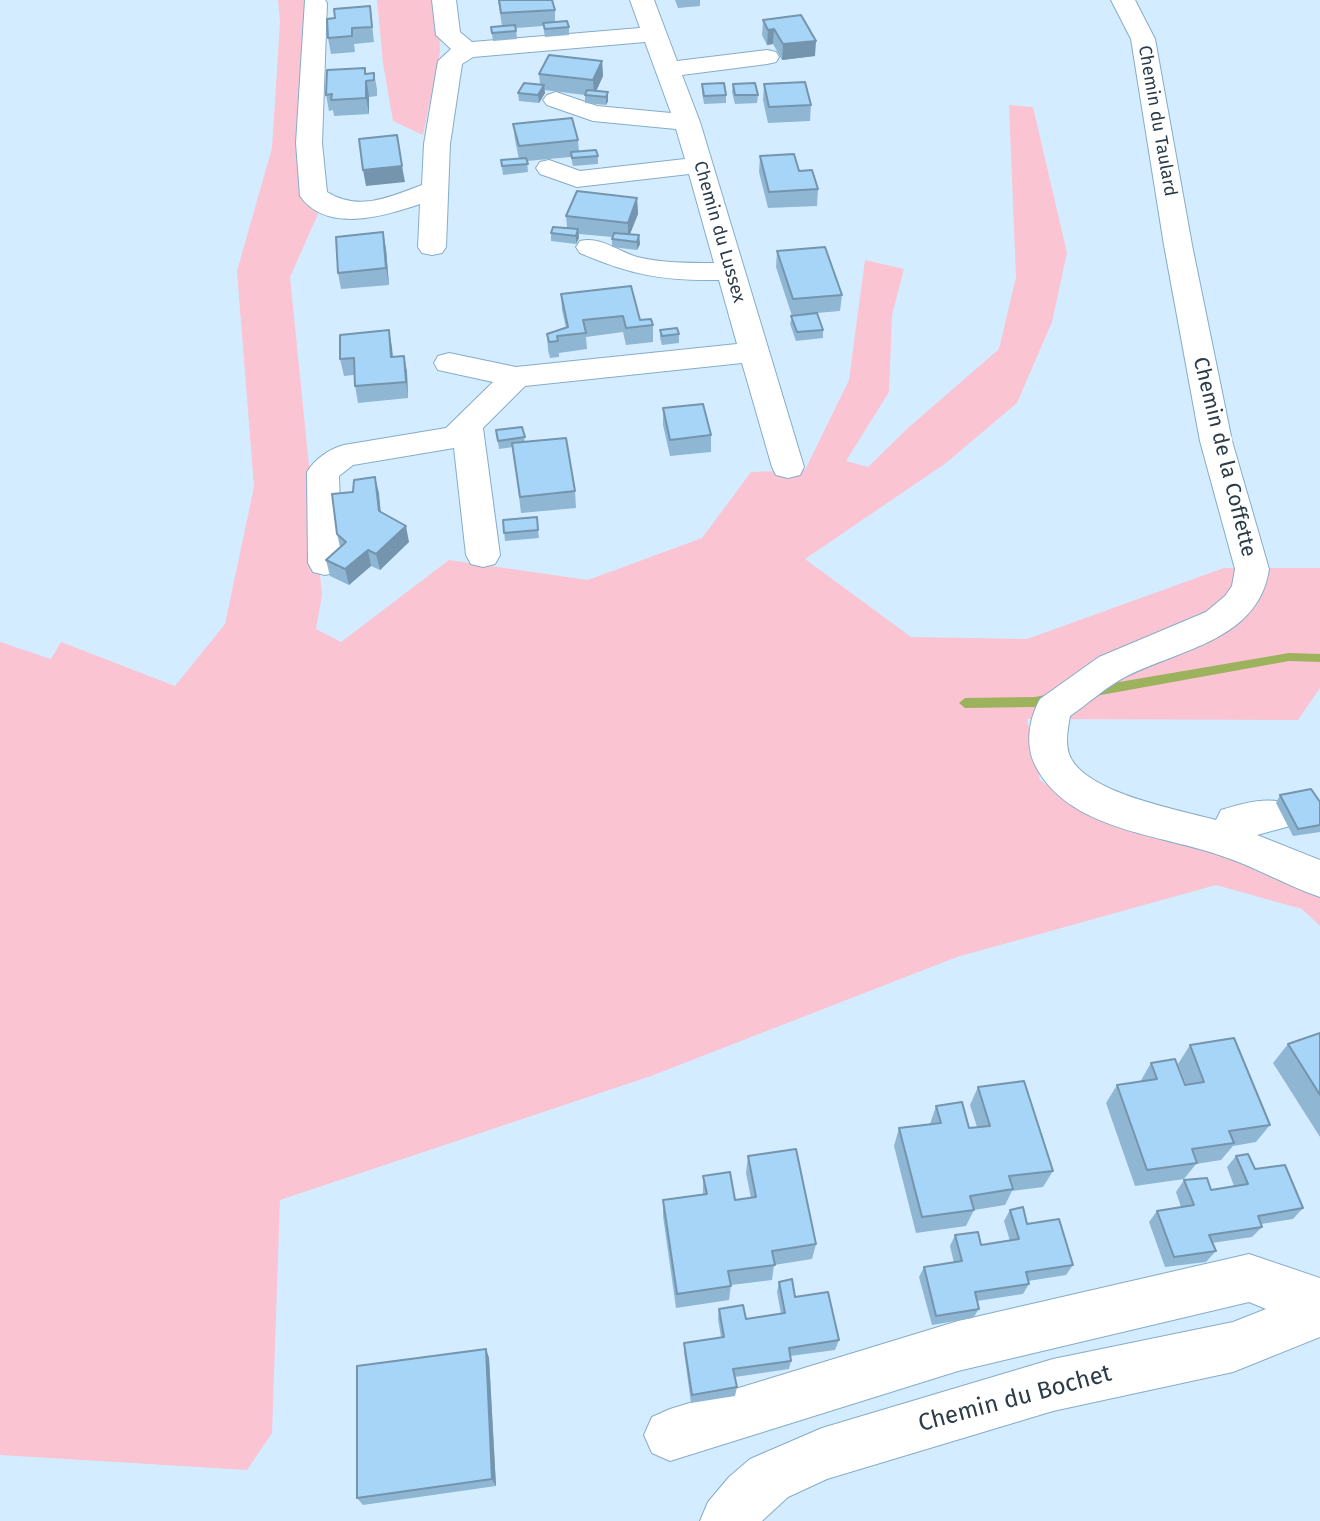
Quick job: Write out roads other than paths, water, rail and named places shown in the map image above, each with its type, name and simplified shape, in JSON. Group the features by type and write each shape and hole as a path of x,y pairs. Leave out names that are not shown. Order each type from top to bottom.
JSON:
{"street":[{"path":"444,0 448,35 467,50"},
{"name":"Chemin du Lussex","path":"642,0 687,122 788,467"},
{"name":"Chemin du Taulard","path":"1123,0 1143,39 1178,245"},
{"path":"315,3 309,143 314,197 341,210 362,210 400,202 435,189"},
{"path":"432,247 438,144 450,61 467,50 655,34"},
{"path":"668,69 767,57"},
{"path":"715,63 727,70 736,89"},
{"path":"556,100 593,113 687,122"},
{"path":"549,168 577,179 699,165"},
{"name":"Chemin de la Coffette","path":"1178,245 1216,441 1252,569 1249,588 1238,605 1219,621 1112,667 1053,709 1047,740 1050,757 1059,772 1078,790 1116,807 1226,840 1320,880"},
{"path":"590,247 630,264 682,272 730,271"},
{"path":"449,363 516,377 754,352"},
{"path":"326,564 323,472 344,456 456,437 516,377"},
{"path":"467,425 483,555"},
{"path":"1226,840 1235,822 1276,815"},
{"path":"670,1435 958,1346 1249,1278 1320,1303"},
{"name":"Chemin du Bochet","path":"727,1521 748,1496 769,1478 822,1454 1053,1385 1233,1348 1320,1312"}],"waterway":[{"path":"1090,692 1289,657 1320,658"},
{"path":"965,703 1035,702 1055,698"}]}
